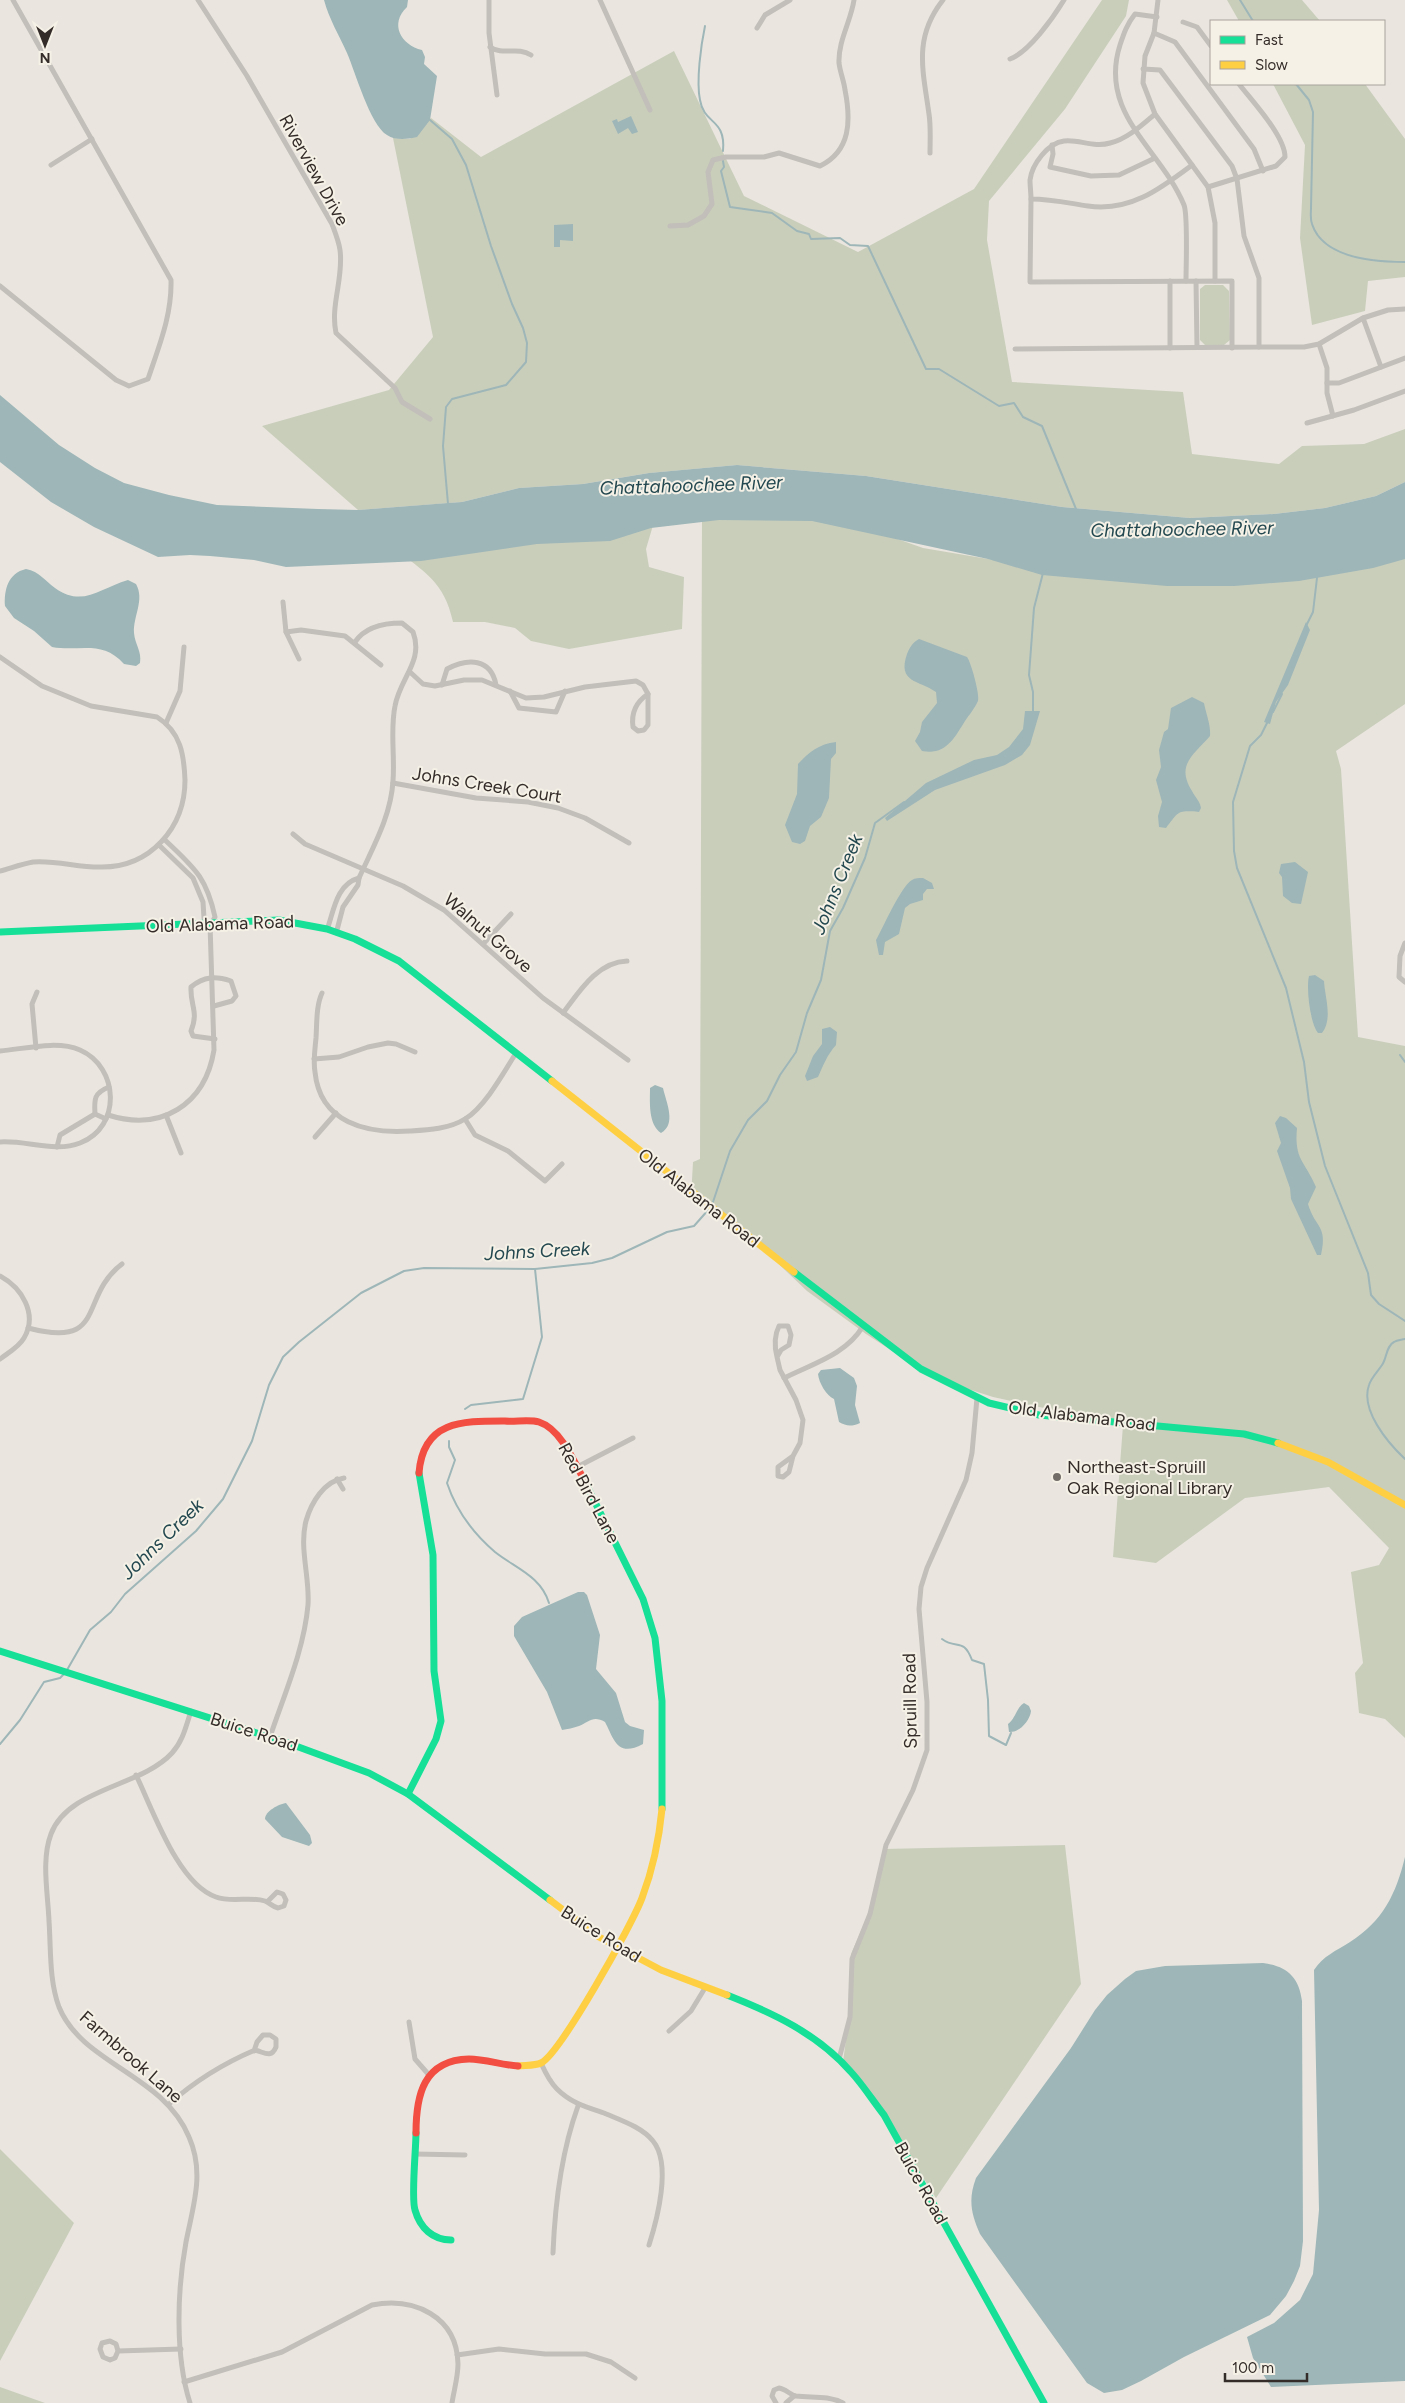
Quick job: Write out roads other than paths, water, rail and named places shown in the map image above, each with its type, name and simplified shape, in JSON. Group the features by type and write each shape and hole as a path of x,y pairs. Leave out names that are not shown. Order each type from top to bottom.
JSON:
{"street":[{"path":"0,286 116,380 129,386 148,379 169,315 172,300 171,280 14,0"},
{"name":"Riverview Drive","path":"198,0 247,76 332,224 340,249 341,270 334,320 336,333 395,388 402,402 430,419"},
{"path":"489,0 487,15 497,94"},
{"path":"600,0 650,110"},
{"path":"757,28 765,15 790,0"},
{"path":"670,226 688,226 704,216 712,204 708,172 713,160 726,156 764,157 779,153 820,166 833,160 844,148 848,123 846,91 839,64 841,43 854,0"},
{"path":"930,153 930,116 921,58 926,30 935,10 943,0"},
{"path":"1010,59 1018,56 1027,47 1056,14 1064,0"},
{"path":"1158,0 1154,33 1145,56 1143,83 1155,114 1208,187 1215,223 1215,281"},
{"path":"1157,17 1135,14 1127,23 1116,57 1115,77 1118,99 1126,117 1172,180 1173,186 1184,206 1186,281"},
{"path":"1184,22 1197,27 1210,45"},
{"path":"1154,33 1175,42 1254,149 1263,171"},
{"path":"490,47 502,52 517,50 531,55"},
{"path":"1143,69 1160,70 1168,78 1232,166 1237,179 1244,236 1259,278 1259,348"},
{"path":"1208,187 1276,166 1285,157 1285,150 1276,133 1240,85"},
{"path":"1155,114 1120,140 1108,144 1095,145 1065,141 1052,146 1033,168 1030,179 1030,282 1232,281 1232,348"},
{"path":"51,165 92,139"},
{"path":"1052,146 1053,154 1050,167 1091,176 1119,175 1155,158"},
{"path":"1031,199 1056,200 1088,206 1110,207 1129,204 1146,197 1192,165"},
{"path":"1170,281 1170,348"},
{"path":"1196,281 1197,347"},
{"path":"1015,349 1304,347 1319,344 1363,318 1388,310 1405,309"},
{"path":"1363,318 1381,367"},
{"path":"1319,344 1326,368 1327,393 1333,416"},
{"path":"1327,383 1339,383 1405,358"},
{"path":"1307,423 1405,391"},
{"path":"283,602 286,632 299,659"},
{"path":"337,930 343,907 358,885 359,878 386,816 393,783 394,708 398,689 415,661 417,647 413,632 407,625 396,623 372,628 362,633 355,642"},
{"path":"286,632 301,630 344,636 355,642 382,666"},
{"path":"166,723 180,691 184,647"},
{"path":"0,656 42,686 92,706 157,717 166,723 175,734 183,750 185,791 181,809 165,840 160,846 142,858 118,866 101,867 34,862 0,871"},
{"path":"442,684 447,669 461,662 477,663 490,668 494,674 496,685"},
{"path":"410,672 423,684 442,684 473,680 496,685 526,698 544,697 565,691 636,681 643,686 648,694 648,725 644,730 638,731 633,727 633,712 639,701 648,694"},
{"path":"510,691 519,708 556,712 565,691"},
{"name":"Johns Creek Court","path":"393,783 476,798 528,802 558,808 585,818 628,844"},
{"name":"Walnut Grove","path":"293,834 305,844 429,900 454,918 524,982 628,1060"},
{"path":"57,1147 60,1135 95,1114 137,1121 166,1115 182,1106 202,1087 213,1060 215,1039 210,924 215,917 202,877 165,840"},
{"path":"160,846 193,878 203,902 204,918 210,924"},
{"path":"328,927 340,892 349,882 359,878"},
{"path":"203,902 211,900"},
{"path":"483,944 511,914"},
{"name":"Old Alabama Road","path":"0,932 279,920 337,930 399,961 695,1196 921,1370 977,1398 1004,1407 1040,1414 1244,1434 1273,1440 1323,1458 1405,1505"},
{"path":"1403,982 1400,956 1405,943"},
{"path":"563,1013 589,978 612,964 627,961"},
{"path":"214,1006 232,1001 236,996 232,981 212,977 198,981 191,987 190,994 196,1018 191,1031 193,1036 215,1039"},
{"path":"36,1048 32,1004 37,992"},
{"path":"322,992 318,1004 314,1072 324,1100 336,1114 354,1125 384,1133 438,1129 465,1119 475,1110 500,1079 516,1053"},
{"path":"314,1059 339,1057 368,1047 388,1043 396,1044 415,1052"},
{"path":"0,1051 68,1047 89,1055 104,1070 110,1087 110,1104 107,1117 92,1136 81,1143 57,1147 0,1142"},
{"path":"95,1114 94,1099 99,1091 110,1087"},
{"path":"315,1137 336,1114"},
{"path":"166,1115 181,1153"},
{"path":"465,1119 475,1135 508,1151 545,1181 562,1164"},
{"path":"28,1328 61,1333 71,1332 81,1327 89,1318 104,1281 122,1264"},
{"path":"0,1276 12,1283 25,1300 30,1318 28,1328 19,1345 0,1359"},
{"path":"777,1357 781,1350 789,1345 791,1335 788,1326 779,1326 774,1345 780,1370 796,1400 803,1420 800,1443 793,1456"},
{"path":"784,1378 845,1348 863,1326"},
{"name":"Spruill Road","path":"838,2059 850,2016 852,1959 870,1914 886,1845 913,1790 927,1750 927,1702 919,1609 921,1587 927,1568 966,1480 972,1453 977,1398"},
{"name":"Red Bird Lane","path":"408,1794 436,1739 441,1721 434,1671 433,1555 419,1477 420,1463 426,1447 435,1434 453,1424 474,1421 534,1421 545,1426 558,1436 577,1466 643,1599 655,1638 661,1680 662,1803 659,1843 642,1899 617,1948 559,2046 540,2063"},
{"path":"577,1466 633,1438"},
{"path":"270,1737 306,1620 309,1590 304,1537 306,1520 321,1492 337,1479 344,1478"},
{"path":"337,1479 343,1489"},
{"name":"Buice Road","path":"0,1651 270,1737 358,1768 380,1778 408,1794 582,1927 617,1948 661,1970 782,2018 817,2041 838,2059 866,2089 884,2115 1044,2403"},
{"name":"Farmbrook Lane","path":"190,2403 184,2382 181,2349 182,2275 196,2200 198,2174 190,2137 169,2104 152,2089 76,2033 60,2009 52,1980 46,1858 51,1833 60,1818 73,1807 160,1763 173,1751 182,1737 191,1711"},
{"path":"136,1775 181,1868 193,1884 207,1894 223,1899 267,1902"},
{"path":"669,2031 691,2011 705,1988"},
{"path":"409,2022 415,2059 429,2075"},
{"path":"169,2104 209,2073 254,2050 257,2042 263,2035 270,2035 276,2039 276,2047 272,2053 268,2055 254,2050"},
{"path":"451,2240 441,2240 431,2236 418,2218 415,2201 416,2105 420,2091 429,2075 450,2062 463,2060 517,2066 540,2063 555,2088 578,2106 628,2124 654,2142 661,2162 662,2176 653,2231 648,2245"},
{"path":"553,2253 557,2195 568,2137 578,2106"},
{"path":"415,2154 464,2155"},
{"path":"184,2382 282,2352 372,2305 383,2303 411,2305 423,2308 436,2316 446,2327 453,2340 457,2355 458,2372 452,2403"},
{"path":"118,2351 181,2349"},
{"path":"457,2355 499,2349 545,2354 586,2354 611,2362 635,2378"},
{"path":"776,2403 772,2396 776,2388 785,2389 794,2396 826,2397 843,2403"},
{"path":"786,2403 794,2396"}],"water":[{"path":"324,0 408,0 407,7 399,20 398,27 400,33 408,44 422,50 425,57 424,64 437,76 430,120 417,137 394,138 387,135 381,129 369,109"},
{"path":"631,116 638,132 632,134 628,128 618,134 612,121 617,119 618,122"},
{"path":"573,224 573,241 560,240 560,247 554,247 554,225"},
{"name":"Chattahoochee River","path":"0,395 59,445 95,468 124,483 217,505 358,510 462,502 519,488 583,484 649,473 737,465 866,476 1062,507 1190,518 1274,514 1325,508 1376,496 1405,482 1405,559 1373,568 1299,581 1234,586 1167,586 1042,575 988,559 812,521 719,520 651,528 610,541 537,544 421,561 286,567 254,560 210,556 158,557 94,527 51,502 0,462"},
{"path":"26,569 38,574 65,594 74,596 92,594 128,580 136,584 139,602 134,633 140,655 140,663 136,666 124,664 116,656 99,649 52,647 34,631 14,618 5,606 6,588 15,574"},
{"path":"1306,622 1310,630 1288,685 1276,702 1270,724 1264,722"},
{"path":"919,639 967,657 978,692 978,701 949,744 937,751 930,752 922,751 915,741 920,732 922,722 937,703 936,692 911,679 907,676 905,670 910,647"},
{"path":"1192,697 1204,703 1210,732 1210,736 1193,754 1186,766 1187,782 1199,801 1201,808 1199,812 1186,811 1179,813 1166,828 1159,827 1158,816 1162,802 1156,780 1161,767 1159,750 1164,732 1168,729 1171,708"},
{"path":"1025,711 1040,711 1030,745 1022,755 1005,765 935,790 887,821 885,818 926,783 974,760 997,755 1009,747 1023,729"},
{"path":"836,742 836,753 831,759 829,798 821,817 810,826 805,841 800,844 792,842 785,825 797,794 798,764 815,749"},
{"path":"1295,862 1308,872 1301,904 1292,903 1283,896 1282,877 1279,873 1281,864"},
{"path":"923,878 932,883 934,889 927,889 923,894 923,900 910,904 905,908 899,934 885,942 883,955 879,955 876,940 898,898 912,880"},
{"path":"1315,975 1324,981 1327,1001 1328,1015 1322,1033 1318,1033 1315,1028 1309,1005 1309,976"},
{"path":"830,1027 837,1032 836,1045 818,1077 807,1081 805,1076 813,1056 822,1044 822,1029"},
{"path":"655,1085 663,1088 669,1112 668,1124 661,1133 654,1124 650,1106 650,1088"},
{"path":"1280,1116 1286,1118 1297,1128 1299,1154 1316,1187 1308,1204 1322,1232 1323,1245 1321,1255 1317,1255 1291,1199 1290,1188 1277,1151 1281,1143 1275,1123"},
{"path":"840,1368 854,1378 857,1386 855,1405 860,1423 854,1425 846,1425 839,1422 834,1399 821,1385 818,1374 821,1370"},
{"path":"578,1592 584,1592 587,1595 600,1635 596,1669 616,1693 625,1722 630,1726 644,1730 643,1744 634,1748 627,1749 618,1745 605,1722 597,1719 577,1727 562,1730 547,1692 514,1636 514,1626 522,1617"},
{"path":"1024,1703 1029,1706 1031,1711 1029,1719 1017,1731 1009,1732 1008,1724"},
{"path":"286,1803 310,1835 312,1843 309,1846 282,1837 265,1819 267,1813 276,1806"},
{"path":"1405,1857 1405,2381 1271,2387 1253,2358 1247,2337 1274,2323 1300,2300 1313,2274 1319,2210 1314,1970 1326,1957 1361,1934 1380,1916 1392,1895"},
{"path":"1263,1963 1279,1967 1290,1974 1298,1985 1302,2001 1303,2241 1300,2266 1286,2296 1270,2315 1122,2390 1104,2393 1087,2383 980,2234 974,2220 971,2200 976,2178 1071,2048 1095,2010 1107,1995 1125,1979 1136,1971 1165,1966"}],"waterway":[{"path":"1240,0 1252,20"},
{"path":"705,26 699,73 700,100 702,108 721,133 723,151"},
{"path":"1297,85 1309,100 1313,112 1311,218 1318,235 1327,244 1351,256 1379,261 1405,262"},
{"path":"430,120 452,139 466,165 491,246 527,343 526,362 506,385 452,399 446,407 443,446 448,504"},
{"path":"723,161 724,167 721,171 730,207 772,213 797,231 809,234 811,239 840,238 850,245 868,246 926,369 939,369 999,406 1014,403 1023,417 1042,426 1076,509"},
{"name":"Johns Creek","path":"1033,712 1033,692 1029,675 1034,608 1043,573"},
{"path":"1306,626 1313,612 1317,578"},
{"path":"1273,712 1282,694"},
{"path":"1267,723 1261,735 1250,746 1233,802 1234,851 1237,868 1286,988 1304,1062 1309,1102 1325,1166 1368,1273 1371,1295 1379,1304 1405,1321"},
{"name":"Johns Creek","path":"712,1205 730,1151 748,1120 767,1101 780,1075 796,1052 807,1013 821,980 830,931 843,908 865,858 875,823 904,802"},
{"path":"1400,1055 1405,1062"},
{"name":"Johns Creek","path":"67,1670 90,1630 111,1612 125,1594 196,1531 223,1499 252,1441 269,1385 283,1357 361,1293 404,1271 424,1268 535,1269 592,1263 612,1258 667,1232 694,1226 709,1209"},
{"path":"465,1409 471,1405 523,1399 542,1337 535,1269"},
{"path":"1405,1339 1395,1341 1389,1346 1384,1362 1370,1382 1367,1395 1368,1405 1377,1425 1405,1459"},
{"path":"449,1441 449,1447 455,1460 447,1483 455,1503 487,1545 534,1579 549,1603"},
{"path":"942,1639 963,1646 972,1660 984,1664 989,1736 1006,1745 1011,1733"},
{"name":"Johns Creek","path":"0,1744 20,1720 44,1682 60,1678 64,1674"}],"place":[{"name":"Northeast-Spruill Oak Regional Library","path":"1057,1477"}]}
